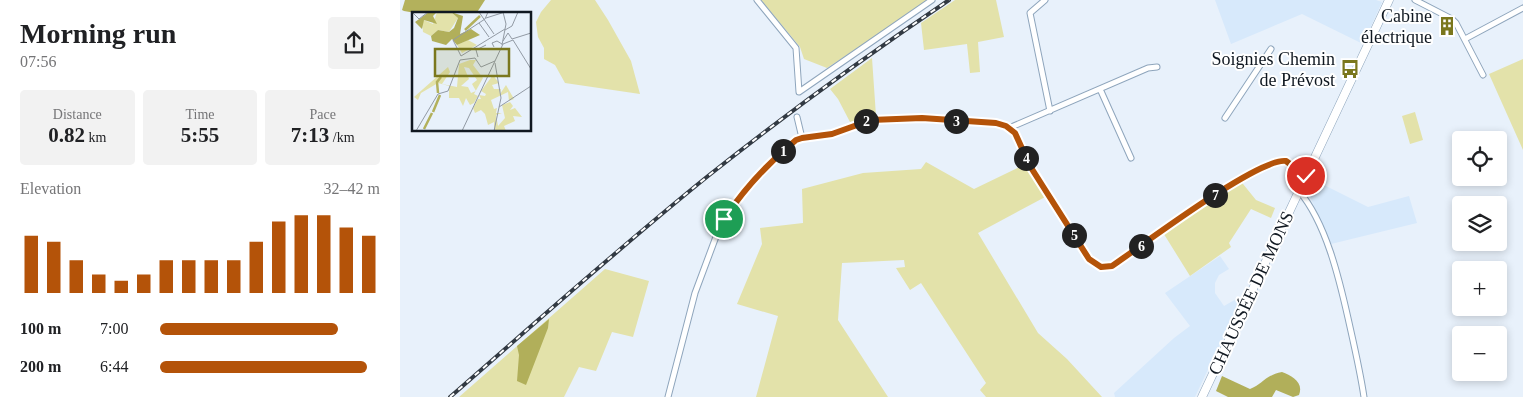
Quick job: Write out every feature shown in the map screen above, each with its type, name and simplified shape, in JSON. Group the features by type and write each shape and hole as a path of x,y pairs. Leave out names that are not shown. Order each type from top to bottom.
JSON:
{"main road":[{"name":"CHAUSSÉE DE MONS","path":"1202,397 1389,0"}],"street":[{"path":"757,0 796,48 799,92 932,0"},
{"path":"1044,0 1030,12 1050,111"},
{"path":"1414,0 1452,19 1465,39 1483,75"},
{"path":"1465,39 1523,8"},
{"path":"1224,118 1271,49"},
{"path":"1009,128 1148,68 1158,67"},
{"path":"1100,89 1131,158"},
{"path":"797,117 802,138"},
{"path":"668,397 695,293 709,252 724,219 765,168 796,140 832,134 876,119 922,118 996,123 1009,128 1019,140 1030,166 1089,259 1101,267 1112,266 1228,185 1275,162 1286,161 1306,176"},
{"path":"1299,191 1306,199 1336,266 1364,397"}],"shaded area":[{"path":"405,0 485,0 477,12 412,12 402,10"},
{"path":"1215,0 1376,0 1382,2 1363,44 1302,14 1231,44"},
{"path":"1312,179 1368,207 1409,196 1417,223 1331,244 1307,190"},
{"path":"1220,256 1229,269 1219,275 1215,283 1215,293 1224,306 1238,298 1241,300 1195,397 1115,397 1114,393 1174,338 1190,326 1165,293"},
{"path":"549,319 548,328 526,385 517,381 519,355 517,346"},
{"path":"1282,372 1296,380 1300,386 1299,395 1293,397 1276,390 1272,397 1228,397 1216,391 1222,376 1250,389 1272,375"}],"green space":[{"path":"551,0 595,0 631,61 640,94 565,83 555,65 544,59 544,48 538,37 536,22 541,12"},
{"path":"761,0 931,0 827,68 804,59 800,47"},
{"path":"955,0 996,0 1004,37 978,42 980,72 970,73 967,44 924,50 921,23"},
{"path":"872,58 876,116 850,122 838,99 830,89"},
{"path":"1523,59 1523,150 1489,74"},
{"path":"1415,112 1423,140 1410,144 1402,116"},
{"path":"926,162 974,189 1026,164 1047,196 978,233 1038,333 1067,359 1102,397 986,397 980,390 986,383 921,283 910,290 896,268 905,267 904,260 842,263 838,320 888,397 756,397 778,316 737,304 762,244 760,228 803,223 802,189 863,173 921,169"},
{"path":"1239,179 1256,200 1275,208 1271,218 1251,209 1229,243 1231,247 1190,276 1162,231"},
{"path":"605,269 649,281 633,337 612,332 596,371 579,367 564,397 459,397"}],"railway":[{"path":"450,397 708,176 887,42 949,0"}],"place":[{"name":"Cabine électrique","path":"1447,26"},
{"name":"Soignies Chemin de Prévost","path":"1350,69"}],"route":[{"path":"724,219 753,181 777,156 796,140 832,134 876,119 922,118 996,123 1006,126 1015,133 1030,166 1089,259 1097,266 1106,268 1112,266 1162,232 1228,185 1275,162 1286,161 1306,176"}]}
